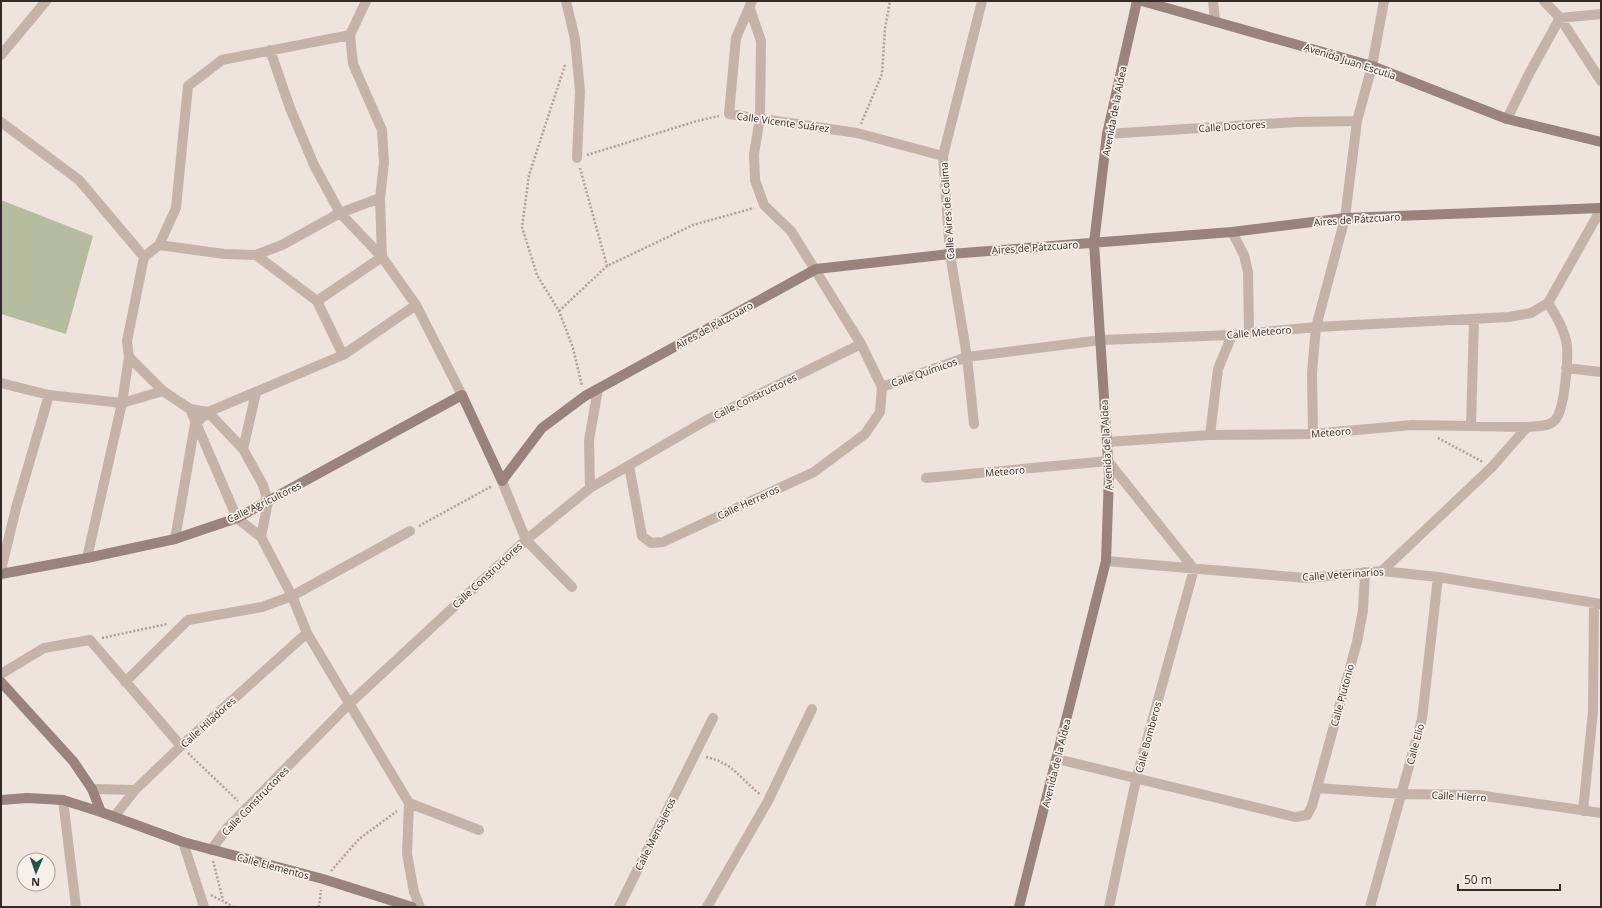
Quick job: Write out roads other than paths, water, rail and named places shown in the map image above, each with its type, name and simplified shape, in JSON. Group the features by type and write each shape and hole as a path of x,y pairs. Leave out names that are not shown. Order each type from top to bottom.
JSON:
{"street":[{"path":"1,55 46,1"},
{"path":"366,1 350,35 353,64 382,130 384,163 380,198 382,257"},
{"path":"566,1 575,39 580,91 577,158"},
{"name":"Calle Aires de Colima","path":"974,424 967,357 950,254 943,156 982,1"},
{"name":"Avenida de la Aldea","path":"1019,907 1106,561 1108,461 1094,243 1107,134 1137,1"},
{"name":"Avenida Juan Escutia","path":"1142,1 1215,20 1372,66 1507,119 1601,142"},
{"path":"1213,1 1215,20"},
{"path":"1313,434 1312,373 1316,327 1345,218 1357,121 1372,66 1384,1"},
{"path":"1544,1 1560,18 1601,81"},
{"path":"751,5 761,41 760,118 754,154 755,180 764,205 791,231 816,269 861,344 882,386"},
{"name":"Calle Vicente Suárez","path":"751,5 736,38 729,114 857,133 943,156"},
{"path":"1560,18 1601,14"},
{"path":"1507,119 1530,72 1560,18"},
{"path":"88,558 122,403 129,357 127,341 144,257 159,245 176,208 188,86 222,60 350,35"},
{"path":"270,50 293,115 314,165 340,213 382,257 416,305 462,395 502,481 526,540 572,588"},
{"name":"Calle Doctores","path":"1107,134 1289,122 1357,121"},
{"path":"1,122 79,180 144,257"},
{"path":"159,245 224,254 256,255 282,245 340,213 380,198"},
{"path":"1601,208 1548,303 1562,327 1567,345 1566,368 1601,372"},
{"name":"Aires de Pátzcuaro","path":"502,481 542,428 585,396 816,269 950,254 1232,232 1345,218 1601,208"},
{"path":"1232,232 1244,255 1248,272 1249,333"},
{"path":"256,255 317,301 343,355"},
{"path":"317,301 382,257"},
{"name":"Calle Meteoro","path":"967,357 1101,340 1232,335 1316,327 1474,320 1531,313 1548,303"},
{"path":"175,539 195,424 208,412 343,355 416,305"},
{"path":"1471,426 1474,320"},
{"path":"1210,434 1218,369 1232,335"},
{"name":"Calle Constructores","path":"211,850 228,827 349,704 526,540 590,488 705,421 861,344"},
{"path":"129,357 162,391 190,409 208,412 243,449 264,485 268,502 261,537"},
{"name":"Calle Químicos","path":"882,386 967,357"},
{"name":"Meteoro","path":"1107,442 1210,434 1271,436 1313,434 1412,425 1543,426 1554,422 1560,412 1566,368"},
{"path":"1,383 49,395 122,403 162,391"},
{"name":"Calle Herreros","path":"629,466 642,536 651,543 662,542 814,472 865,434 880,412 882,386"},
{"path":"590,488 589,440 598,389"},
{"path":"243,449 256,393"},
{"path":"1,570 16,508 49,395"},
{"name":"Calle Agricultores","path":"1,574 88,558 175,539 237,518 462,395"},
{"path":"190,409 195,424 237,518 261,537 292,596 307,633 409,803 407,854 414,892 420,907"},
{"path":"1382,571 1492,467 1527,427"},
{"path":"1108,461 1194,569"},
{"name":"Meteoro","path":"926,478 1108,461"},
{"path":"125,682 188,620 262,607 292,596 410,530"},
{"name":"Calle Veterinarios","path":"1106,561 1306,578 1382,571 1438,577 1598,604"},
{"name":"Calle Bomberos","path":"1109,907 1136,780 1194,569"},
{"name":"Calle Plutonio","path":"1136,780 1295,818 1306,815 1312,806 1357,642 1363,610 1365,572"},
{"name":"Calle Elio","path":"1370,907 1422,719 1438,577"},
{"path":"1583,811 1593,711 1598,604"},
{"name":"Calle Hiladores","path":"114,817 135,790 181,746 307,633"},
{"path":"1,674 44,648 90,640 181,746"},
{"path":"1,682 73,761 92,789 100,812"},
{"path":"707,907 768,801 812,709"},
{"name":"Calle Mensajeros","path":"619,907 690,760 713,718"},
{"path":"1057,759 1136,780"},
{"name":"Calle Hierro","path":"1317,788 1402,794 1478,795 1601,813"},
{"path":"92,789 135,790"},
{"name":"Calle Elementos","path":"1,800 27,798 63,800 183,842 323,879 412,907"},
{"path":"63,800 76,907"},
{"path":"409,803 479,830"},
{"path":"183,842 204,907"}]}
